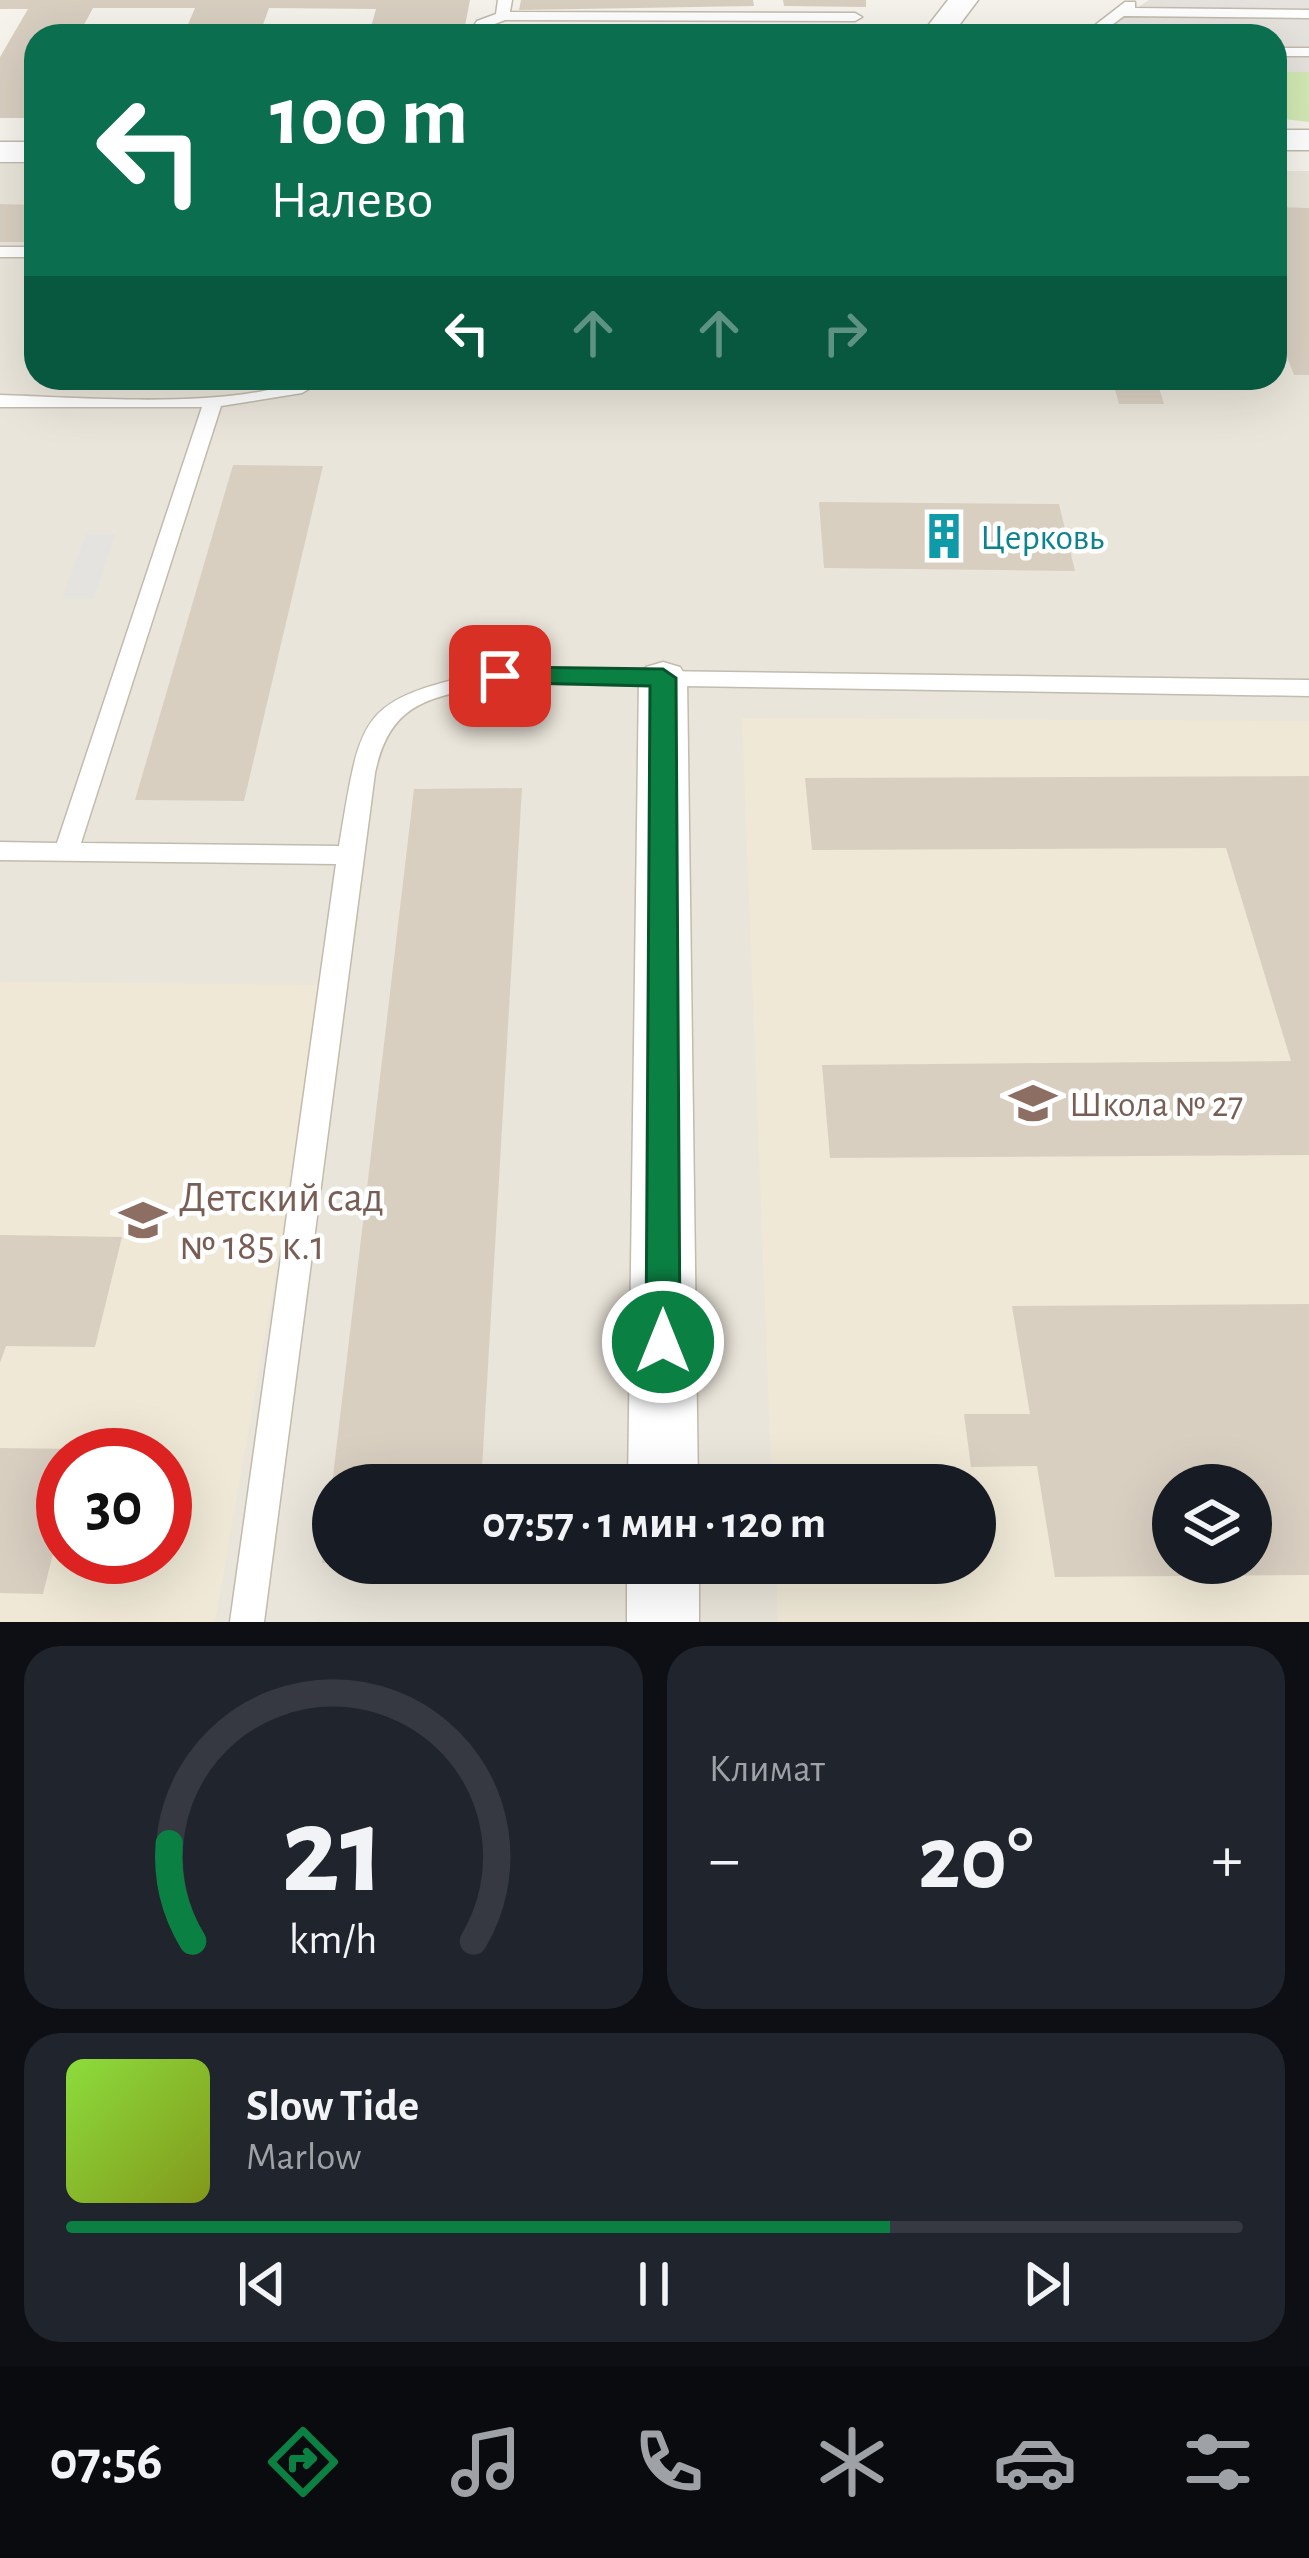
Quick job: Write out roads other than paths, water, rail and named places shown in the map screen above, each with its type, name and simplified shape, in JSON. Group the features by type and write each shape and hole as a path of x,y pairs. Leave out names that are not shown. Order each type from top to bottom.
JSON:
{"street":[{"path":"944,24 963,0"},
{"path":"663,678 663,1464"},
{"path":"663,1584 663,1622"}],"lane":[{"path":"1104,24 1137,0"},
{"path":"504,8 776,8 854,17"},
{"path":"1121,12 1309,14"},
{"path":"0,401 213,401 295,390"},
{"path":"66,852 213,401"},
{"path":"247,1622 350,855 371,731 389,708 423,691 500,676 1309,688"},
{"path":"0,851 350,855"}],"place":[{"name":"Церковь","path":"944,536"},
{"name":"Школа № 27","path":"1033,1103"},
{"name":"Детский сад № 185 к.1","path":"143,1220"}]}
